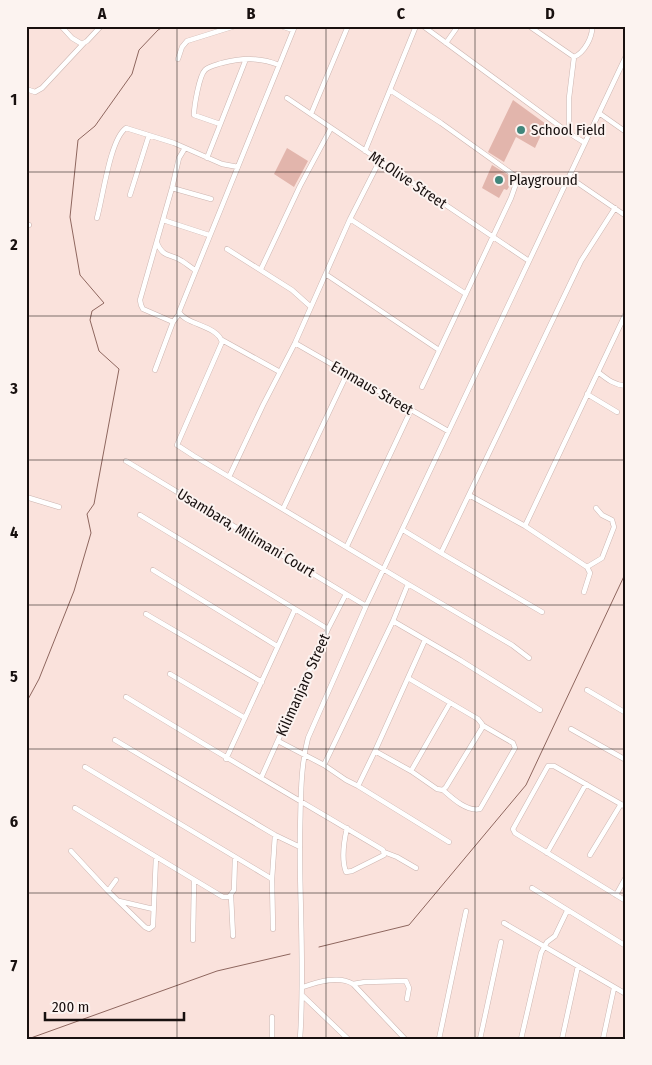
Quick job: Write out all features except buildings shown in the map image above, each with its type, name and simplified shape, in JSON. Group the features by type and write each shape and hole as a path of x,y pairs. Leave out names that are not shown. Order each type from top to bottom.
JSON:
{"street":[{"path":"61,26 72,38 84,43"},
{"path":"29,90 34,92 42,88 101,26"},
{"path":"178,59 182,48 188,42 235,26"},
{"path":"154,370 173,322 179,314 209,235 294,28 281,26"},
{"path":"312,114 348,26"},
{"path":"364,151 416,26"},
{"path":"423,26 585,143"},
{"path":"446,43 458,26"},
{"path":"529,26 574,57"},
{"path":"569,133 569,105 574,57 577,56 587,43 592,29 597,26"},
{"path":"300,1039 303,996 301,801 303,756 312,727 366,606 626,56"},
{"path":"207,158 246,59"},
{"path":"220,124 195,117 194,115 202,74 211,66 232,60 258,59 279,65"},
{"path":"390,90 441,123 518,178 511,198 422,387"},
{"name":"Mt.Olive Street","path":"286,98 529,260"},
{"path":"599,113 626,132"},
{"path":"97,218 107,172 118,136 126,128 185,148 228,166 238,167"},
{"path":"261,269 300,186 332,128"},
{"path":"130,195 149,135"},
{"path":"173,322 143,309 140,304 179,158 185,148"},
{"path":"229,477 295,343 327,275 350,219 380,160"},
{"path":"569,177 626,216"},
{"path":"172,188 210,199"},
{"path":"440,552 580,261 615,208"},
{"path":"350,219 466,294"},
{"path":"163,220 209,235"},
{"path":"157,243 163,253 182,261 195,270"},
{"path":"227,248 292,290 312,306"},
{"path":"327,275 440,350"},
{"path":"179,314 199,323 222,340 280,372"},
{"path":"524,526 626,314"},
{"path":"222,340 177,444 229,477 512,645 530,658"},
{"name":"Emmaus Street","path":"295,343 448,431"},
{"path":"598,372 609,381 626,386"},
{"path":"283,509 347,374"},
{"path":"587,394 617,412"},
{"path":"347,546 411,410"},
{"name":"Usambara, Milimani Court","path":"126,461 366,606"},
{"path":"469,495 524,526 588,567 590,573 584,592"},
{"path":"26,497 59,507"},
{"path":"588,567 602,558 614,527 612,520 602,515 596,508"},
{"path":"140,515 328,629"},
{"path":"403,530 542,612"},
{"path":"153,570 277,646"},
{"path":"324,765 393,621 408,584"},
{"name":"Kilimanjaro Street","path":"261,778 328,629 346,594"},
{"path":"226,759 295,609"},
{"path":"146,614 262,682"},
{"path":"393,621 540,710"},
{"path":"358,786 376,751 425,640"},
{"path":"170,674 245,718"},
{"path":"376,751 411,771 437,789 443,790 461,804 476,810 480,809 515,748 513,743 482,725 478,718 408,678"},
{"path":"587,690 626,713"},
{"path":"126,697 226,759 347,828 384,852 416,868"},
{"path":"411,771 450,703"},
{"path":"443,790 482,725"},
{"path":"570,728 626,760"},
{"path":"115,740 275,835 300,847"},
{"path":"278,741 303,756 324,765 449,842"},
{"path":"590,855 623,806 554,766 548,766 513,829 515,833 626,901"},
{"path":"85,767 272,879"},
{"path":"546,852 586,784"},
{"path":"75,808 217,895 227,898 231,896"},
{"path":"347,828 344,843 344,866 346,872 352,871 381,856 384,852"},
{"path":"273,930 272,879 275,835"},
{"path":"70,850 118,901 147,928 151,929 153,926 156,857"},
{"path":"234,936 231,896 234,890 235,858"},
{"path":"616,895 626,877"},
{"path":"108,891 116,880"},
{"path":"192,940 194,880"},
{"path":"532,888 626,946"},
{"path":"118,901 153,909"},
{"path":"439,1039 466,911"},
{"path":"521,1039 537,966 544,947 555,936 567,911"},
{"path":"504,922 626,994"},
{"path":"480,1039 501,942"},
{"path":"562,1039 578,966"},
{"path":"303,988 317,982 347,980 353,984 404,1039"},
{"path":"353,984 406,981 409,988 407,998"},
{"path":"603,1039 614,988"},
{"path":"303,996 348,1039"},
{"path":"272,1017 272,1039"}],"shaded area":[{"name":"School Field","path":"513,100 546,124 535,148 516,137 504,162 488,152"},
{"path":"287,148 308,161 294,187 274,174"},
{"name":"Playground","path":"492,165 510,176 512,182 507,190 504,189 499,198 482,188"}],"waterway":[{"path":"26,703 39,679 74,591 91,533 87,514 94,504 119,369 99,351 90,320 92,311 104,303 80,275 70,217 78,140 95,126 132,74 139,50 158,30 165,26"},
{"path":"319,947 409,925 526,785 626,572"},
{"path":"28,1039 217,971 290,954"}],"place":[{"name":"School Field","path":"521,130"},
{"name":"Playground","path":"499,180"}]}
